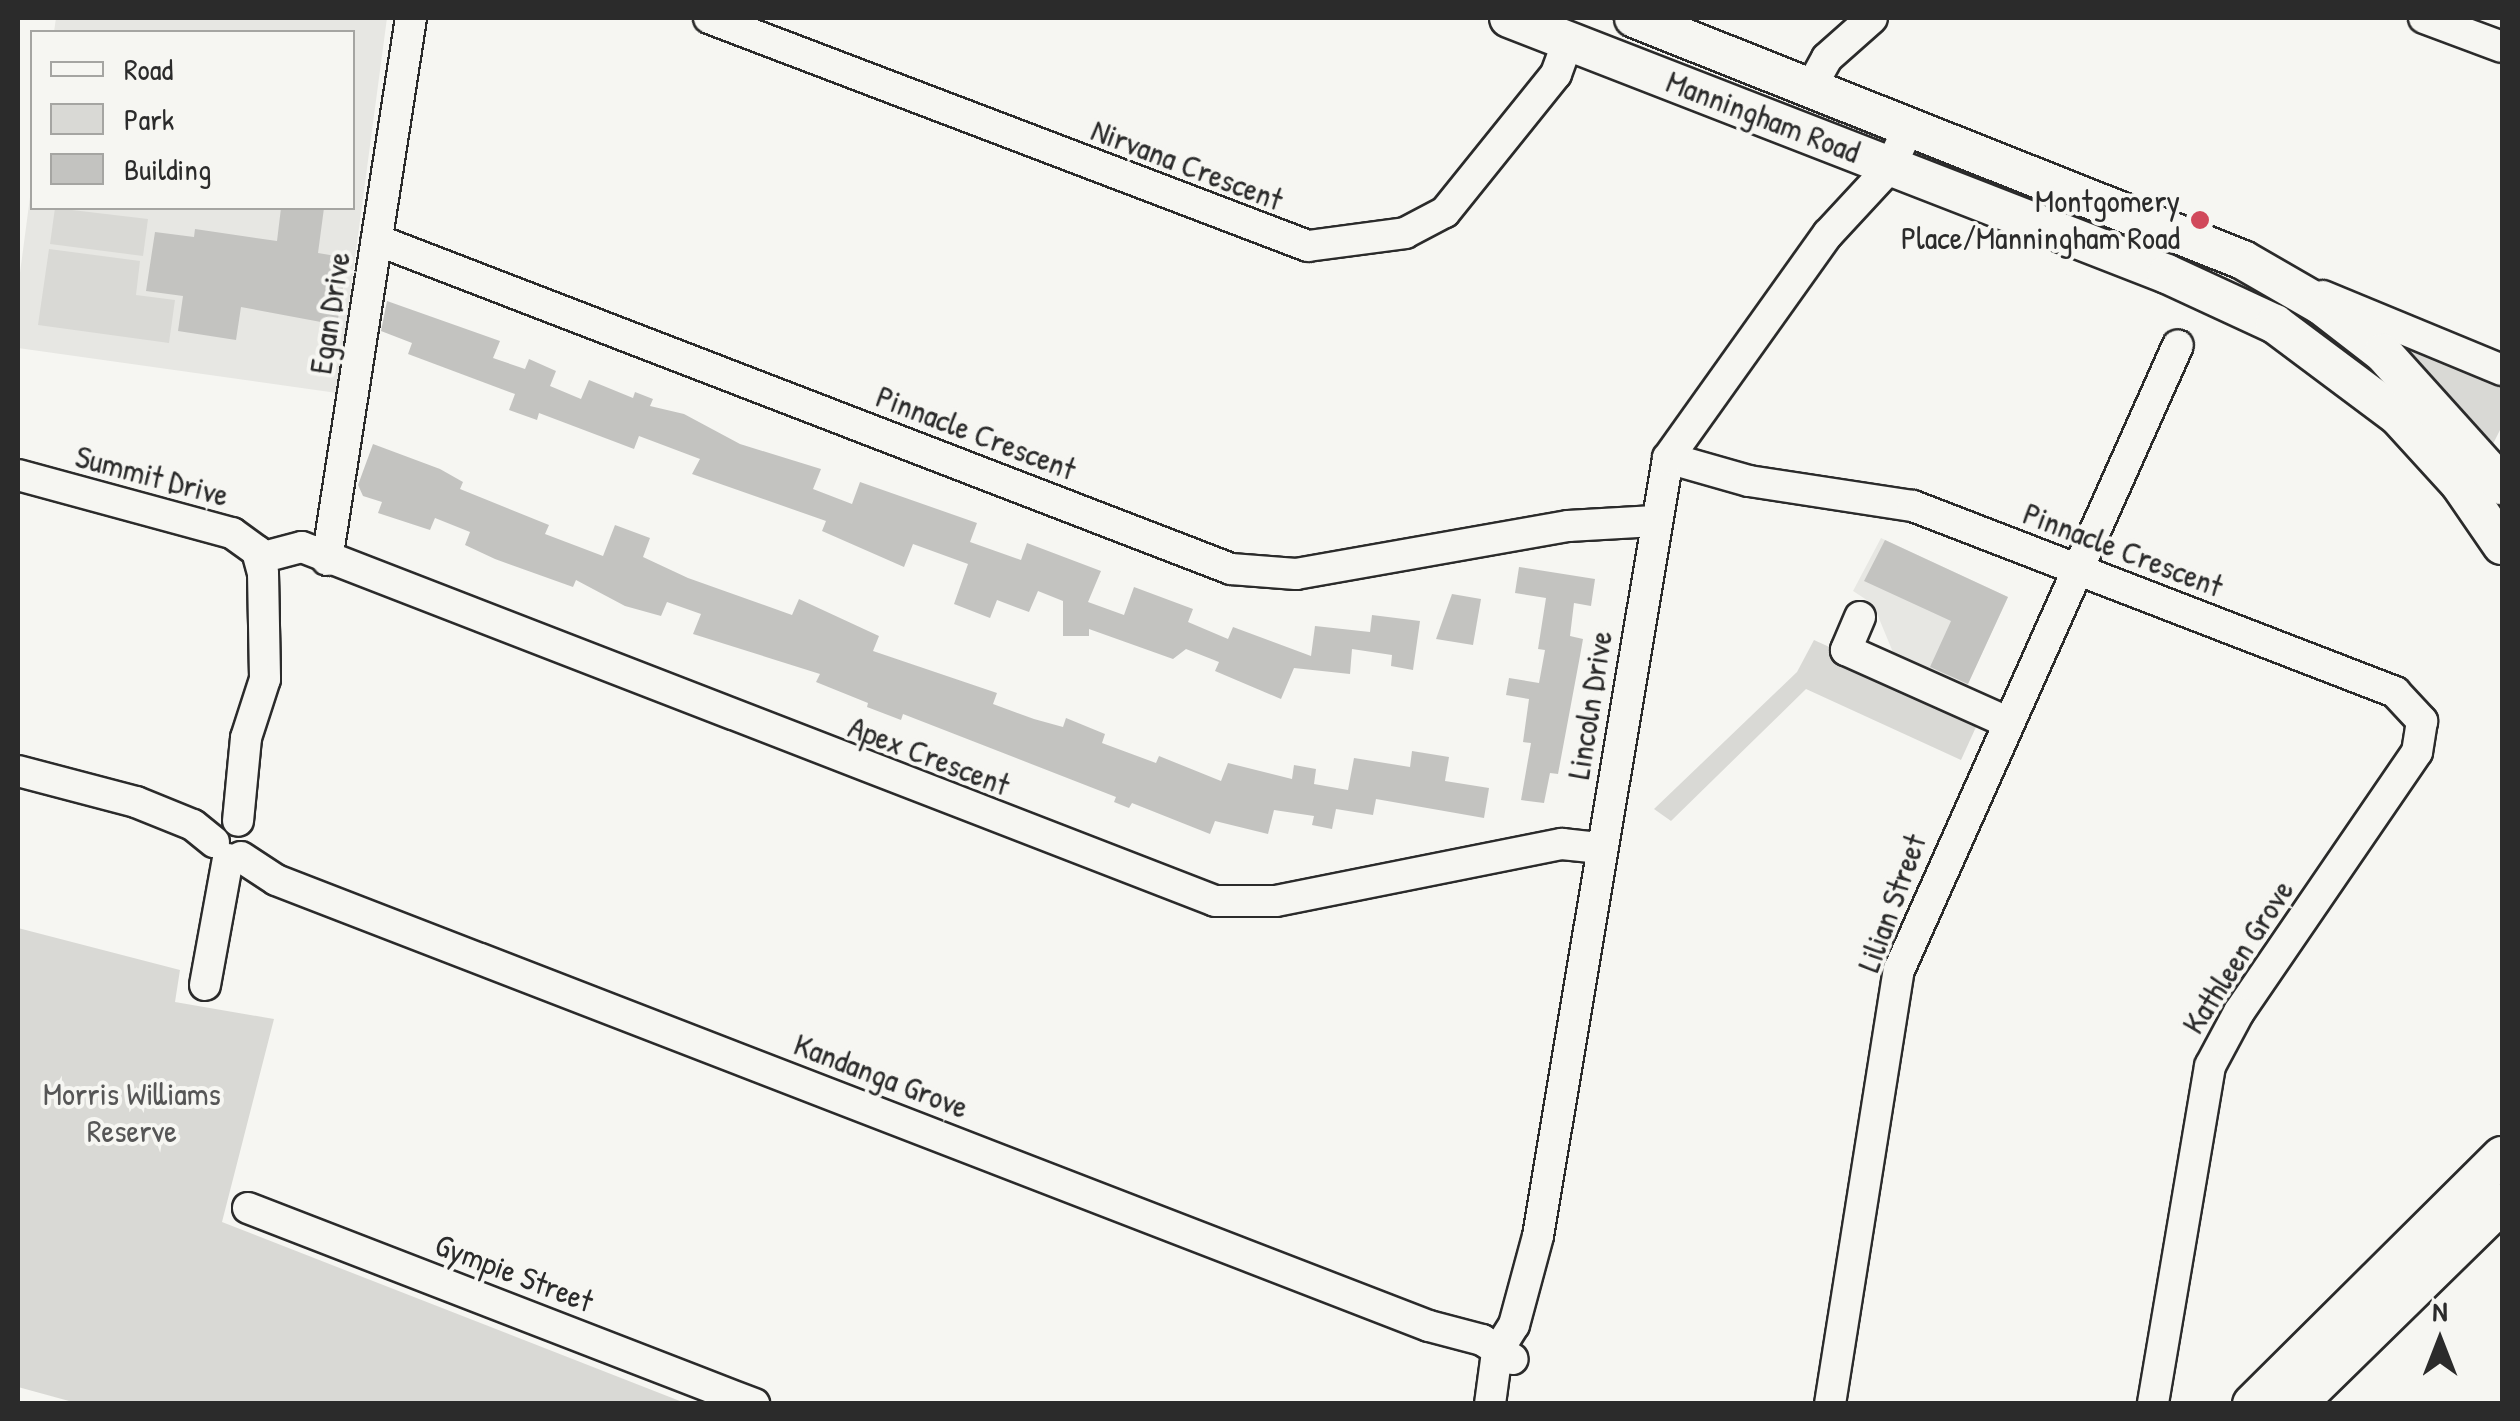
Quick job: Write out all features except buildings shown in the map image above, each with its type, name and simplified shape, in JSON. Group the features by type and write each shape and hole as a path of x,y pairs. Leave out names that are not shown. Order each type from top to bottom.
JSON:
{"main road":[{"name":"Manningham Road","path":"1512,18 2181,280 2307,344 2398,416 2460,484 2502,546"},
{"name":"Manningham Road","path":"1637,18 2147,217 2269,274 2384,353 2501,470"},
{"path":"2252,1404 2502,1156"},
{"path":"2296,1404 2502,1203"}],"street":[{"name":"Egan Drive","path":"327,560 410,18"},
{"name":"Nirvana Crescent","path":"708,18 1308,246 1405,233 1445,212 1556,74 1568,41"},
{"path":"1812,87 1826,58 1872,18"},
{"path":"2424,18 2502,48"},
{"name":"Lincoln Drive","path":"1490,1404 1502,1354 1532,1310 1538,1236 1662,490 1828,234 1910,125"},
{"name":"Pinnacle Crescent","path":"377,240 1232,569 1296,574 1568,526 1662,490 1750,481 1898,500 2395,692 2422,721 2418,752"},
{"path":"2269,274 2502,370"},
{"name":"Lilian Street","path":"1830,1404 1899,970 2005,721 2178,346"},
{"name":"Summit Drive","path":"18,475 232,533 260,558"},
{"path":"205,984 233,840 246,738 265,679 260,558 327,560"},
{"name":"Apex Crescent","path":"327,560 1198,897 1276,901 1562,844 1600,857"},
{"path":"1860,616 1846,650 2005,721"},
{"name":"Kathleen Grove","path":"2153,1404 2210,1066 2239,1012 2418,752"},
{"name":"Kandanga Grove","path":"18,771 136,802 233,840 307,891 1502,1354"},
{"name":"Gympie Street","path":"248,1208 754,1404"},
{"name":"Lincoln Drive","path":"1502,1354 1503,1404"}],"shaded area":[{"path":"56,18 387,18 337,393 18,348 18,288 30,197 30,210 355,210 355,30 54,30"},
{"path":"1881,538 2008,597 1964,692 1897,662 1873,604 1853,591"}],"green space":[{"path":"55,210 148,219 143,256 50,244"},
{"path":"49,249 140,261 136,295 175,300 169,343 38,325"},
{"path":"2404,347 2502,379 2502,426 2493,444"},
{"path":"1814,640 1981,716 1961,760 1806,689 1671,821 1654,809 1797,672"},
{"name":"Morris Williams Reserve","path":"18,928 180,970 175,1002 274,1019 222,1222 685,1403 80,1404 18,1387"}],"place":[{"name":"Montgomery Place/Manningham Road","path":"2200,220"}]}
